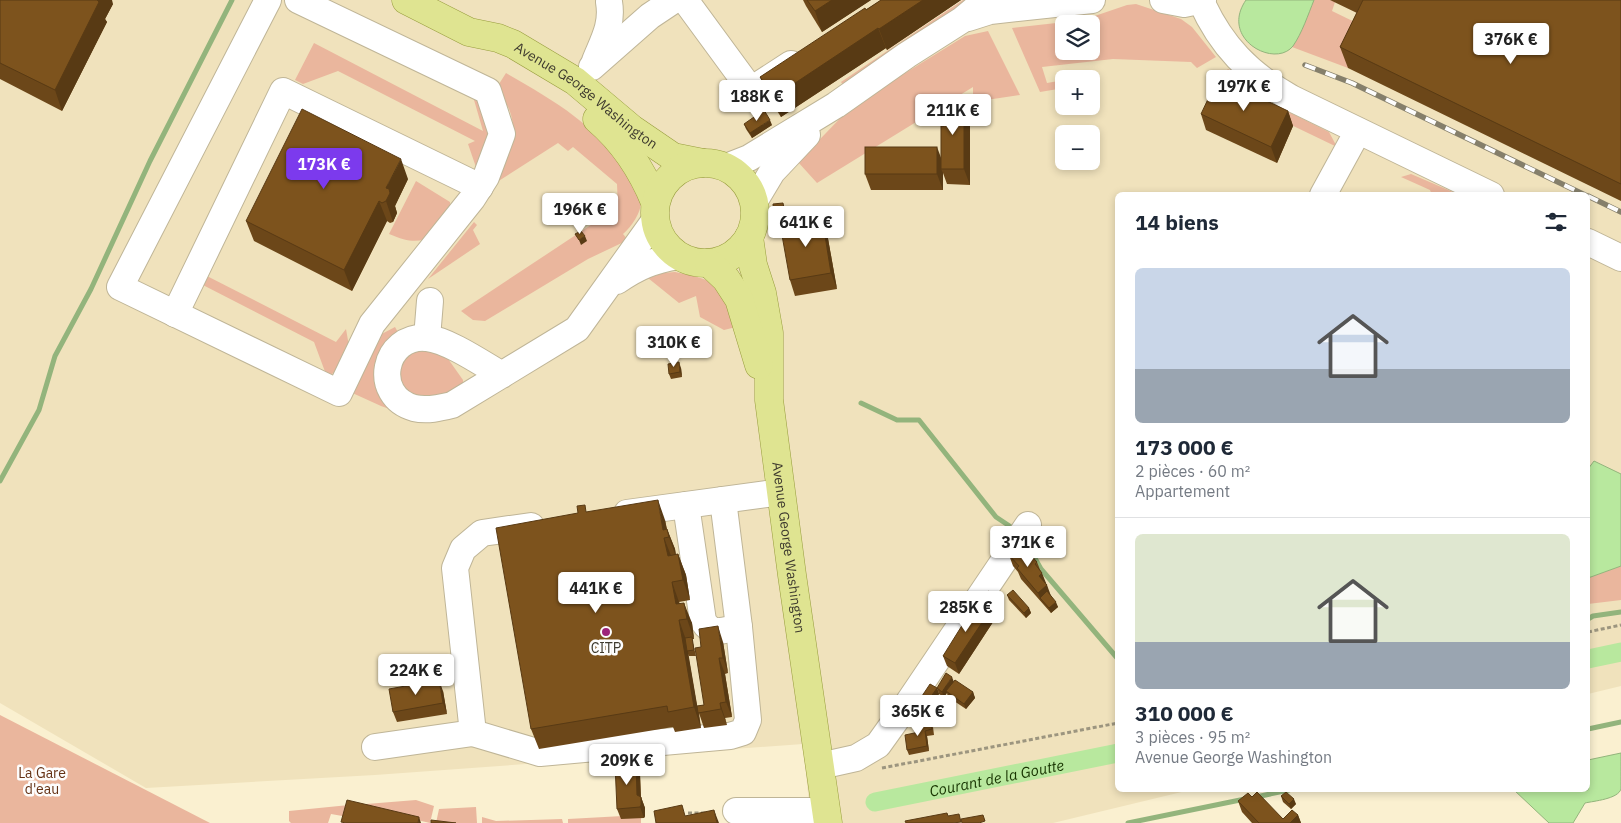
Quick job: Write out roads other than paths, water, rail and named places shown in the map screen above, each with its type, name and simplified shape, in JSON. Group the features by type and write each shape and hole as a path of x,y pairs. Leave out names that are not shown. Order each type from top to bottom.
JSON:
{"main road":[{"name":"Avenue George Washington","path":"406,0 469,32 498,38 584,74 632,128 673,157 714,165"},
{"name":"Avenue George Washington","path":"469,32 490,52 560,89 619,139 647,182 655,211"},
{"path":"714,165 744,182 754,202 754,223 749,237 734,254 722,260 698,263 678,256 667,246 659,234 655,211 662,187 672,174 686,166 714,165"},
{"name":"Avenue George Washington","path":"749,237 753,265 762,293 769,333 769,400 827,817"},
{"name":"Avenue George Washington","path":"709,263 726,279 739,299 769,400"}],"street":[{"path":"268,0 120,287 339,393 372,324 480,187 486,177 502,134 488,91 298,0"},
{"path":"584,74 650,8 674,0"},
{"path":"685,0 751,90 809,53"},
{"path":"714,165 749,158 836,105 907,54 962,20 986,0"},
{"path":"962,20 990,11 1092,0"},
{"path":"1163,0 1184,4 1202,0 1208,16 1223,41 1252,72 1270,86 1485,192"},
{"path":"584,74 609,28 611,14 609,2"},
{"path":"175,314 283,91 480,187"},
{"path":"754,202 780,161 836,105"},
{"path":"1325,192 1358,131"},
{"path":"502,375 442,342 427,338 415,338 403,343 394,352 389,362 387,373 388,384 402,402 415,408 436,409 452,405 502,375 577,329 608,286 655,211"},
{"path":"1590,243 1621,258"},
{"path":"608,286 639,266 678,256"},
{"path":"427,338 430,301"},
{"path":"608,516 781,492"},
{"path":"375,748 473,733 540,753 730,736 742,732 748,720 739,627 723,500"},
{"path":"686,505 704,621 708,629 715,632 739,627"},
{"path":"473,733 455,568 464,549 482,533 550,524"},
{"path":"820,766 856,758 878,744 1028,525"},
{"path":"736,812 827,817"}],"waterway":[{"path":"0,481 39,410 55,356 91,289 150,161 232,0"},
{"path":"861,403 897,420 919,420 996,517 1011,527"},
{"path":"1027,544 1041,569 1115,655"},
{"path":"1590,618 1621,612"},
{"name":"Courant de la Goutte","path":"1590,659 1621,652"},
{"path":"1590,729 1621,722"},
{"name":"Courant de la Goutte","path":"875,802 1115,754"},
{"path":"1256,797 1280,792"},
{"path":"1128,823 1245,799"}],"railway":[{"path":"1305,65 1352,83 1579,192"},
{"path":"1590,197 1621,212"}],"place":[{"name":"CITP","path":"606,632"}],"park label":[{"name":"La Gare d'eau","path":"42,782"}]}
